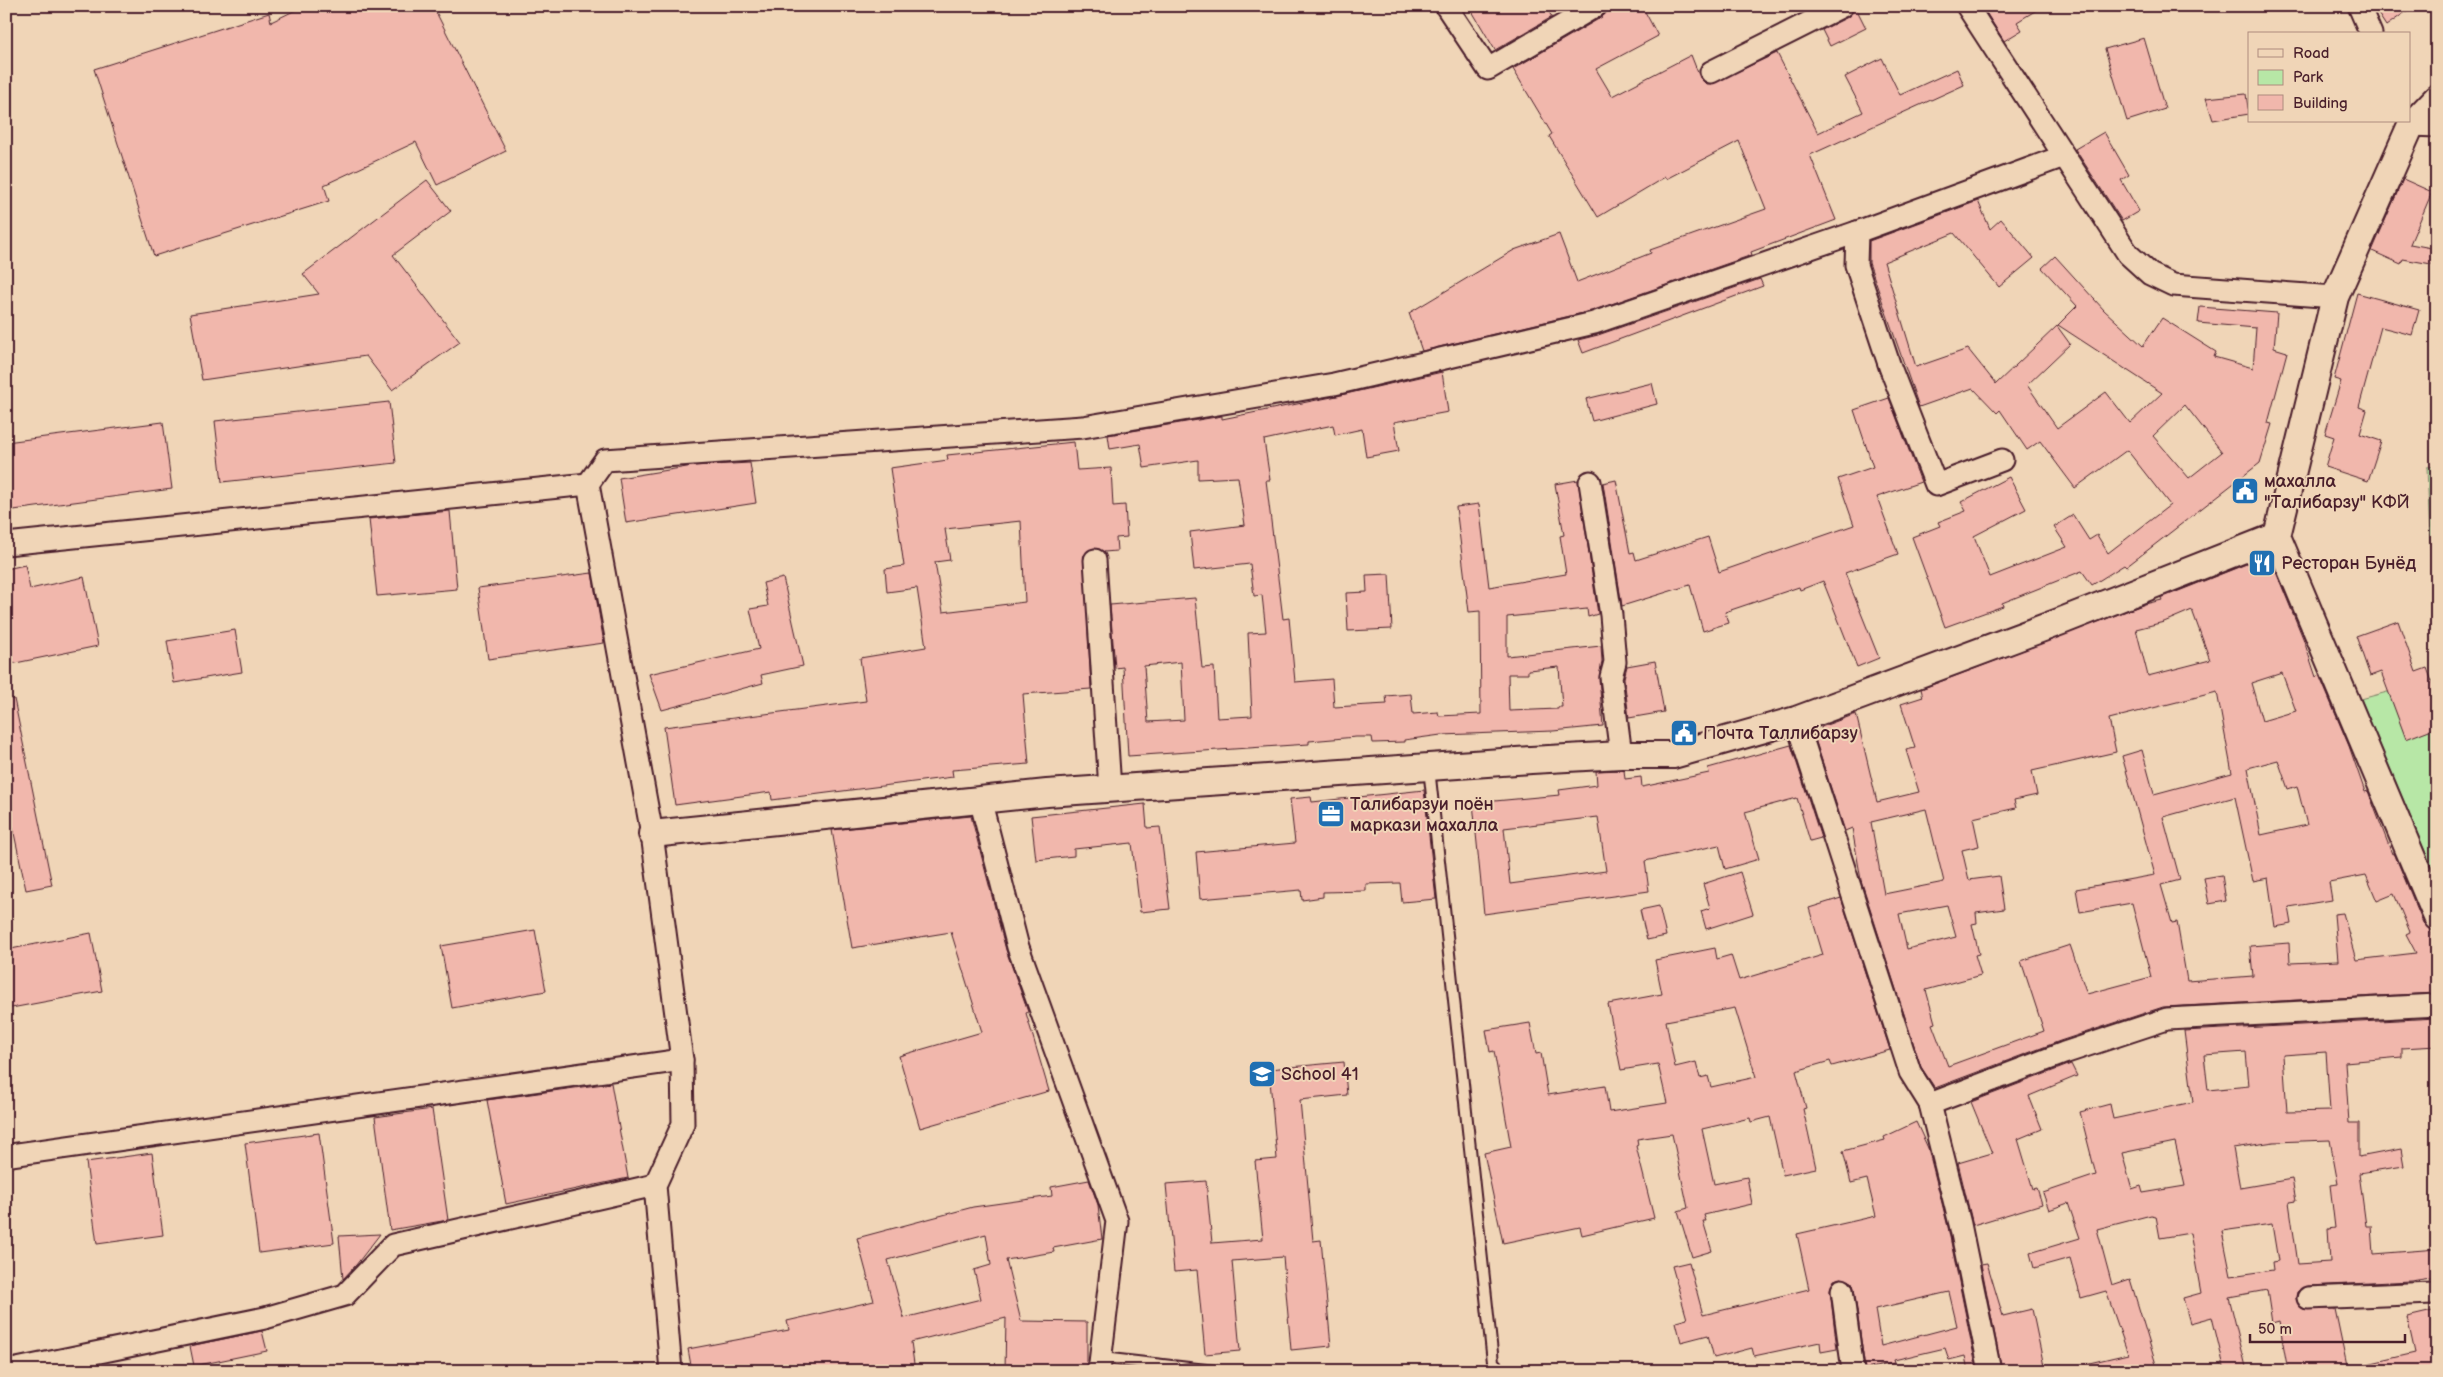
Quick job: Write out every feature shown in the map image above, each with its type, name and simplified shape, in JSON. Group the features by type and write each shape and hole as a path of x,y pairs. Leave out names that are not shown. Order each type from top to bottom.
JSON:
{"street":[{"path":"1446,6 1488,69 1596,6"},
{"path":"1711,72 1842,6"},
{"path":"1967,6 2128,254 2150,274 2173,285 2335,297"},
{"path":"2359,6 2370,32"},
{"path":"2437,98 2419,124 2335,297 2277,536 2437,917"},
{"path":"671,1371 655,1185 682,1124 682,1060 652,834 588,484 605,460 1084,426 1334,384 1594,322 1857,232 2064,156"},
{"path":"1857,232 1856,265 1890,367 1936,485 2002,460"},
{"path":"1590,482 1611,615 1615,662 1611,677 1621,755"},
{"path":"6,544 588,484"},
{"path":"652,834 980,799 1621,755 1673,755 1796,720 2059,622 2277,536"},
{"path":"1095,560 1110,789"},
{"path":"1796,720 1910,1072 1930,1104 1960,1224 1990,1371"},
{"path":"980,799 1018,947 1117,1222 1101,1365"},
{"path":"1930,1104 2064,1053 2167,1019 2437,1005"},
{"path":"11,1155 682,1060"},
{"path":"7,1371 274,1315 345,1295 393,1246 655,1185"},
{"path":"1842,1290 1852,1371"},
{"path":"2308,1298 2435,1298"}],"lane":[{"path":"1429,768 1493,1362 1502,1371"},
{"path":"1101,1365 1215,1371"}],"green space":[{"path":"2437,466 2437,880 2361,699 2436,679 2427,467"}],"building":[{"path":"304,6 433,6 506,151 437,185 416,142 324,185 329,201 154,256 94,69 269,13 271,22"},
{"path":"1469,6 1545,6 1552,17 1495,50"},
{"path":"1612,6 1642,6 1658,36 1596,69 1612,96 1691,55 1700,78 1706,84 1711,84 1777,53 1818,133 1863,112 1845,77 1882,58 1900,95 1957,69 1964,85 1810,155 1836,220 1751,252 1752,255 1591,311 1422,351 1409,313 1514,250 1559,234 1577,282 1651,253 1650,250 1766,209 1739,141 1666,179 1665,177 1598,217 1549,136 1552,134 1513,69 1602,17"},
{"path":"1855,6 1866,28 1830,46 1822,30 1848,17"},
{"path":"1982,6 2043,6 2017,22 2022,30 2004,41"},
{"path":"2373,6 2414,6 2386,26"},
{"path":"2144,38 2165,109 2127,121 2105,49"},
{"path":"2246,94 2248,114 2213,120 2206,98"},
{"path":"2104,132 2129,175 2121,180 2139,211 2122,221 2075,149"},
{"path":"2403,179 2432,192 2410,244 2437,249 2437,265 2403,259 2401,264 2372,251"},
{"path":"427,180 451,211 393,255 460,342 392,390 366,356 202,380 190,314 319,294 303,274"},
{"path":"1978,201 1990,229 2001,219 2034,258 1999,287 1954,233 1884,262 1916,367 1968,349 1996,384 2057,326 2070,344 2027,385 2057,428 2106,392 2130,423 2162,393 2058,325 2077,306 2042,268 2055,256 2104,310 2143,346 2162,318 2216,352 2214,357 2253,368 2256,328 2198,323 2200,307 2277,313 2274,348 2287,352 2268,423 2272,424 2260,463 2126,567 2124,565 2092,585 2082,571 2002,603 2003,606 1945,627 1912,537 1940,526 1938,522 1966,511 1961,502 2009,477 2026,509 1974,536 1990,577 2067,547 2054,527 2073,515 2089,540 2097,535 2108,553 2170,505 2127,450 2075,488 2040,441 2027,450 2000,410 1997,413 1973,388 1919,407 1869,263 1869,241","holes":["2185,405 2222,452 2189,478 2153,436"]},
{"path":"1760,279 1763,286 1583,353 1578,340 1598,335"},
{"path":"2357,293 2419,310 2412,335 2381,327 2359,407 2367,410 2360,434 2381,441 2368,481 2325,467 2334,437 2325,434 2341,381 2334,379"},
{"path":"1442,372 1448,412 1394,422 1399,451 1366,457 1362,429 1335,435 1333,425 1264,440 1270,480 1266,480 1283,619 1289,618 1295,682 1332,679 1334,707 1387,704 1386,696 1411,694 1413,714 1438,712 1439,716 1481,714 1480,611 1469,612 1456,507 1479,504 1489,587 1566,574 1560,536 1564,535 1555,484 1578,480 1598,614 1588,617 1587,609 1507,617 1507,656 1601,646 1602,661 1599,678 1603,726 1553,731 1441,735 1404,740 1404,742 1373,743 1372,737 1356,737 1309,741 1309,744 1128,756 1123,667 1115,668 1110,605 1195,598 1202,668 1214,667 1217,718 1252,716 1248,633 1266,632 1262,595 1254,596 1250,564 1194,570 1190,532 1245,525 1238,477 1198,479 1198,460 1144,468 1140,444 1110,449 1108,435 1222,416 1222,419 1337,396","holes":["1181,662 1184,720 1148,722 1144,666","1559,667 1562,707 1558,707 1558,709 1509,711 1508,674 1528,674 1528,670"]},
{"path":"1652,383 1657,404 1592,421 1586,399"},
{"path":"1889,398 1921,482 1877,497 1898,554 1845,573 1879,658 1857,667 1823,581 1800,590 1799,587 1725,612 1728,623 1703,631 1690,585 1622,606 1603,483 1616,480 1630,553 1634,552 1636,560 1708,537 1719,572 1854,525 1838,479 1873,467 1854,410"},
{"path":"389,402 396,463 222,482 215,421"},
{"path":"163,422 172,489 6,511 6,442"},
{"path":"1074,442 1077,470 1111,468 1113,506 1125,505 1127,537 1116,538 1117,551 1104,552 1094,548 1084,555 1091,689 1023,694 1029,764 952,770 953,777 772,800 771,792 675,805 664,727 866,701 860,658 926,647 917,588 887,592 885,569 904,566 890,468 948,460 947,455","holes":["1021,521 1025,602 943,612 935,562 950,560 945,529"]},
{"path":"750,463 756,503 626,523 619,478 693,466"},
{"path":"450,511 457,589 377,596 369,519"},
{"path":"2269,555 2303,638 2316,677 2319,675 2349,746 2365,792 2368,791 2392,854 2394,853 2423,923 2430,930 2437,947 2437,993 2163,1007 2060,1041 1935,1088 1921,1067 1861,880 1852,828 1845,831 1815,739 1823,736 1821,727 1856,714 1877,802 1919,792 1906,750 1915,748 1901,704 1923,697 1921,689 2145,604 2162,600 2161,598","holes":["2192,610 2210,660 2148,676 2136,629 2164,622","2282,673 2296,711 2262,721 2251,683","2217,692 2232,773 2154,794 2142,750 2122,756 2155,875 2076,889 2080,912 2132,903 2151,977 2087,994 2070,945 2021,961 2044,1031 1948,1066 1932,1024 1935,1023 1926,990 1981,975 1975,955 1979,954 1972,924 1977,923 1976,913 2004,909 1999,876 1969,880 1962,850 1979,846 1973,818 2016,808 2014,800 2037,795 2032,771 2116,752 2109,719","2278,760 2288,789 2297,786 2307,825 2261,835 2248,768","2235,797 2253,881 2268,878 2275,927 2292,924 2289,907 2332,900 2329,882 2366,875 2377,901 2394,894 2410,932 2406,934 2416,953 2356,960 2343,913 2334,914 2338,961 2290,963 2289,943 2250,946 2253,976 2187,981 2177,922 2172,923 2161,885 2180,880 2163,817","1926,809 1944,882 1884,894 1871,822","1947,905 1956,937 1907,949 1899,914"]},
{"path":"25,565 30,589 84,577 98,646 6,665 6,569"},
{"path":"592,573 604,643 488,659 478,588"},
{"path":"1389,574 1392,629 1348,631 1346,593 1367,592 1366,575"},
{"path":"783,578 803,666 761,675 763,683 662,710 649,674 759,649 750,609 768,606 763,583"},
{"path":"2398,621 2416,672 2427,668 2437,695 2437,727 2406,739 2381,672 2370,676 2356,636"},
{"path":"235,630 242,672 174,683 167,641"},
{"path":"1655,661 1664,712 1629,718 1624,678 1627,666"},
{"path":"6,699 14,699 52,885 26,890 6,795"},
{"path":"1791,745 1821,838 1810,841 1797,798 1745,812 1759,859 1725,869 1719,845 1645,861 1649,891 1484,914 1473,803 1560,795 1559,790 1597,785 1596,771 1624,770 1625,779 1641,777 1642,787 1709,773 1708,768","holes":["1598,817 1606,871 1510,884 1504,828"]},
{"path":"1424,790 1436,899 1402,902 1400,883 1366,884 1366,891 1323,892 1323,897 1302,900 1301,890 1200,899 1196,852 1295,843 1290,799 1311,797 1312,802"},
{"path":"1145,804 1147,828 1160,827 1170,909 1140,912 1132,843 1074,849 1074,856 1036,860 1031,816"},
{"path":"971,816 1006,950 1028,1012 1026,1013 1049,1091 920,1128 899,1056 982,1032 951,932 852,948 832,830"},
{"path":"1740,872 1753,914 1706,929 1701,911 1710,908 1703,884"},
{"path":"2222,875 2226,901 2209,904 2204,878"},
{"path":"1841,898 1890,1050 1832,1066 1830,1061 1796,1071 1806,1108 1803,1109 1816,1168 1783,1175 1770,1117 1751,1122 1750,1118 1702,1129 1714,1184 1747,1177 1752,1204 1704,1215 1706,1221 1703,1221 1712,1251 1692,1257 1678,1211 1688,1208 1672,1134 1637,1139 1638,1145 1636,1146 1654,1218 1582,1235 1580,1227 1503,1243 1484,1153 1511,1147 1494,1051 1490,1052 1486,1030 1530,1023 1536,1054 1541,1053 1548,1095 1605,1086 1609,1112 1667,1103 1658,1064 1621,1070 1608,1004 1662,994 1655,960 1715,948 1717,959 1731,955 1739,980 1823,955 1809,908","holes":["1735,1008 1756,1077 1711,1087 1708,1076 1700,1078 1696,1062 1675,1067 1666,1021"]},
{"path":"1659,906 1666,936 1647,940 1640,910"},
{"path":"535,930 546,991 452,1008 441,946"},
{"path":"91,933 102,991 6,1009 6,950"},
{"path":"2437,1018 2437,1046 2402,1048 2402,1057 2345,1062 2349,1123 2359,1123 2359,1157 2401,1149 2404,1166 2359,1173 2366,1226 2371,1226 2373,1254 2437,1249 2437,1277 2411,1281 2308,1286 2297,1292 2296,1299 2303,1309 2335,1309 2348,1371 2288,1371 2279,1321 2272,1323 2267,1290 2229,1297 2247,1371 2225,1371 2212,1317 2190,1323 2183,1298 2201,1293 2190,1233 2160,1238 2156,1216 2151,1215 2097,1229 2112,1285 2130,1279 2158,1371 2086,1371 2085,1364 2128,1354 2106,1291 2081,1298 2070,1258 2034,1268 2030,1253 2080,1238 2068,1203 2049,1210 2043,1193 2096,1175 2080,1112 2110,1104 2113,1119 2193,1102 2184,1031","holes":["2246,1052 2249,1086 2208,1090 2204,1055","2326,1052 2330,1111 2287,1112 2283,1055","2330,1140 2338,1184 2330,1185 2335,1228 2328,1229 2330,1262 2298,1264 2289,1202 2296,1201 2292,1179 2240,1188 2233,1148 2274,1142","2175,1142 2185,1186 2143,1193 2141,1186 2132,1189 2122,1153","2272,1224 2278,1261 2272,1262 2273,1270 2231,1276 2222,1231"]},
{"path":"1344,1062 1347,1095 1300,1100 1313,1241 1321,1240 1331,1346 1291,1350 1283,1257 1232,1261 1240,1351 1205,1354 1197,1270 1174,1272 1166,1184 1206,1181 1212,1243 1263,1239 1255,1161 1277,1159 1269,1069"},
{"path":"2071,1064 2077,1076 2029,1096 2042,1129 2018,1139 2033,1189 2037,1188 2042,1204 1973,1225 1958,1163 1992,1153 1971,1102"},
{"path":"611,1083 628,1178 506,1204 487,1100"},
{"path":"432,1109 448,1220 390,1230 375,1117"},
{"path":"1916,1122 1928,1148 1948,1227 1977,1371 1968,1371 1965,1356 1949,1360 1945,1348 1894,1360 1895,1363 1865,1369 1854,1288 1852,1282 1841,1278 1834,1280 1830,1291 1837,1349 1821,1352 1820,1342 1754,1356 1752,1348 1714,1358 1708,1335 1681,1342 1676,1322 1687,1319 1672,1266 1689,1262 1703,1315 1809,1289 1797,1234 1876,1216 1867,1179 1851,1183 1843,1151 1885,1140 1884,1137","holes":["1949,1292 1957,1326 1881,1346 1875,1309"]},
{"path":"319,1133 334,1243 259,1253 245,1143"},
{"path":"152,1153 163,1235 97,1244 86,1162"},
{"path":"1089,1180 1098,1205 1102,1239 1053,1248 1054,1252 1006,1260 1021,1321 1087,1322 1087,1371 1005,1371 1006,1318 911,1342 915,1371 692,1371 688,1349 789,1330 787,1321 874,1301 857,1238 973,1207 1052,1196 1051,1187","holes":["986,1234 991,1265 974,1270 981,1299 904,1318 888,1260"]},
{"path":"380,1234 356,1265 343,1279 339,1236"},
{"path":"1987,1263 2003,1316 2032,1309 2045,1371 2002,1371 1981,1264"},
{"path":"2437,1310 2437,1371 2368,1371 2367,1364 2415,1353 2407,1317"},
{"path":"262,1331 267,1351 194,1366 190,1346"}],"place":[{"name":"махалла \"Талибарзу\" КФЙ","path":"2245,491"},
{"name":"Ресторан Бунёд","path":"2262,563"},
{"name":"Почта Таллибарзу","path":"1684,733"},
{"name":"Талибарзуи поён маркази махалла","path":"1331,814"},
{"name":"School 41","path":"1262,1074"}]}
